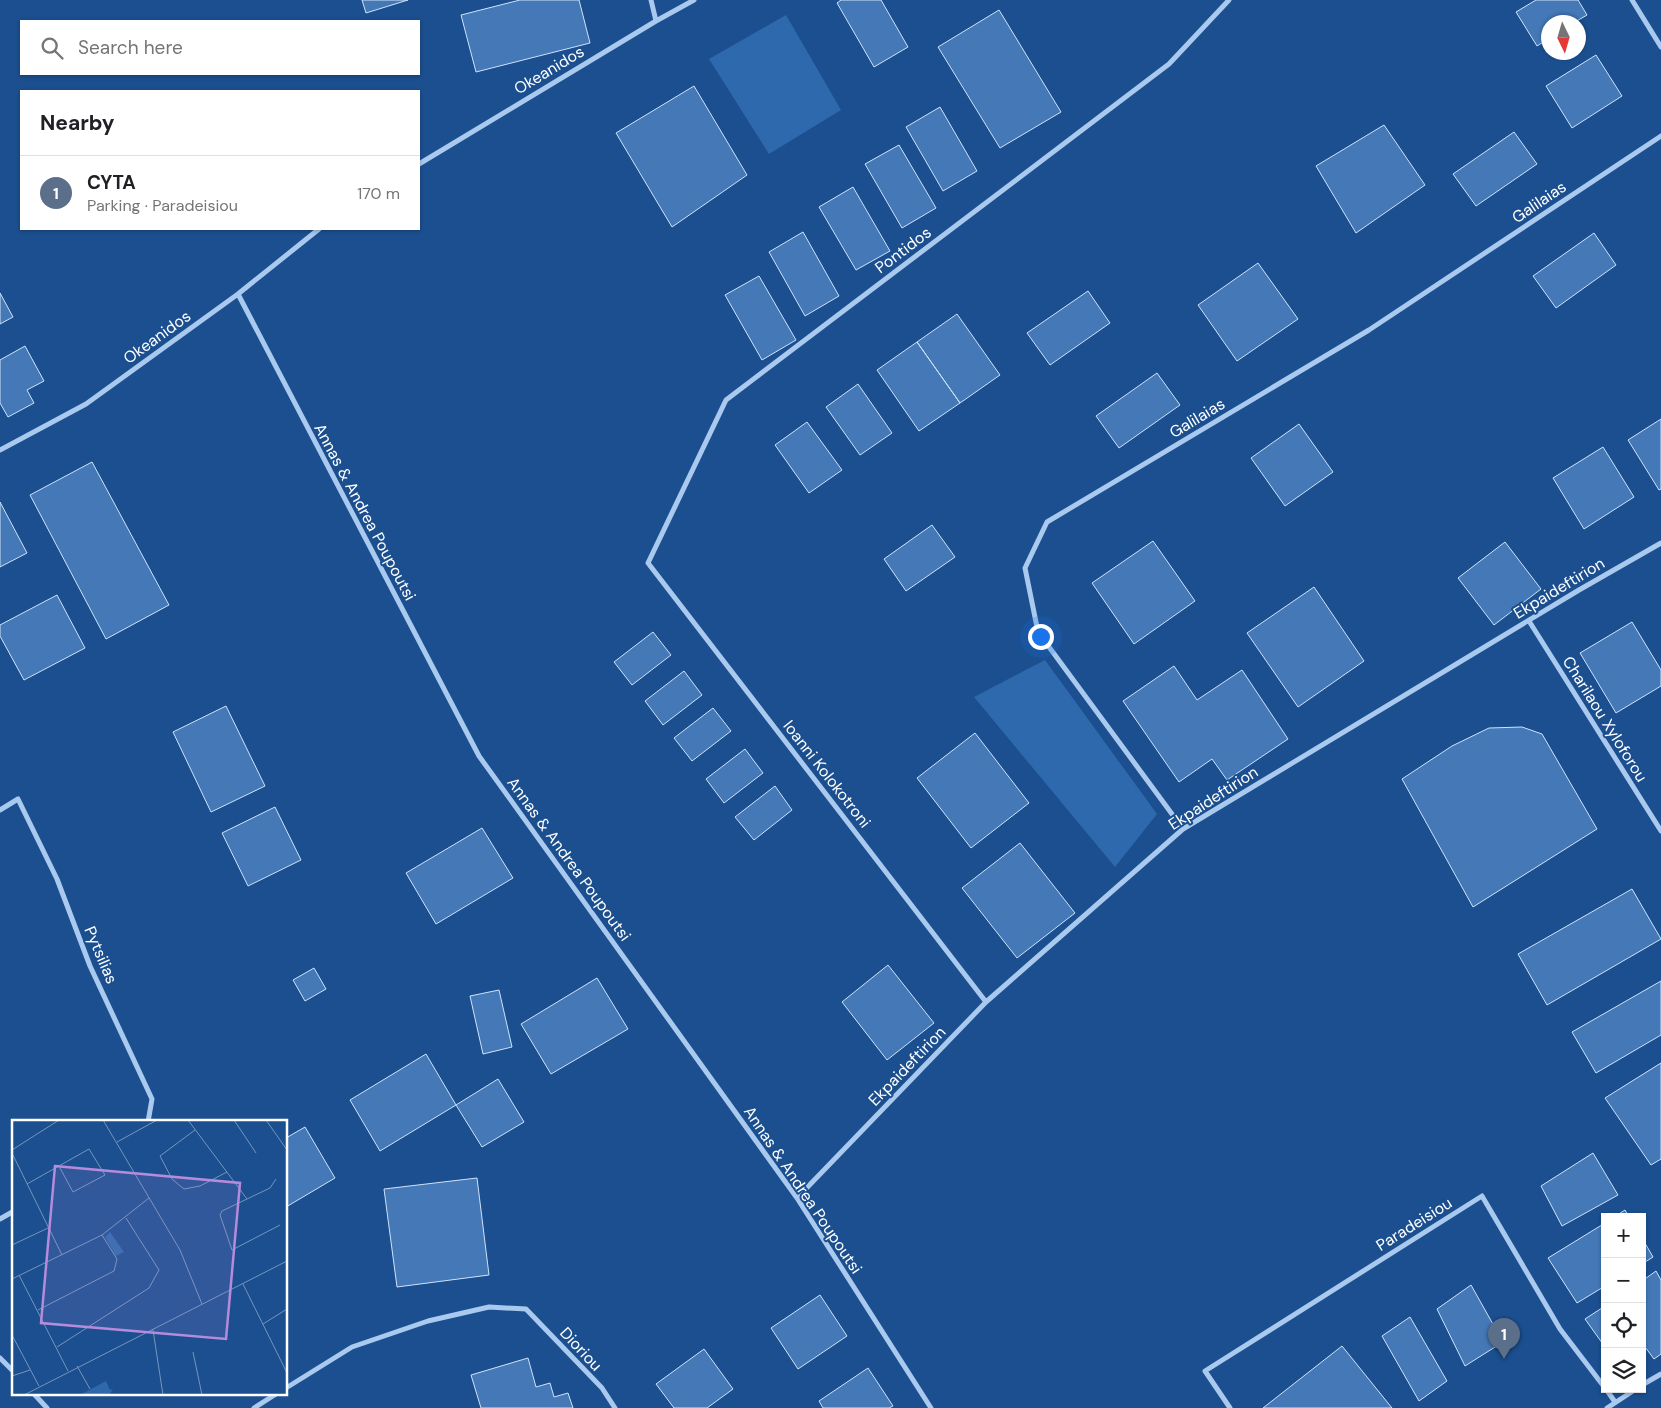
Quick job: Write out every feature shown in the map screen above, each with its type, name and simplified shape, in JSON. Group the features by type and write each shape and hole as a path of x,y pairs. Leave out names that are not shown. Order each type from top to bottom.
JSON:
{"street":[{"path":"651,0 656,21"},
{"name":"Okeanidos","path":"420,163 694,0"},
{"name":"Pontidos","path":"648,563 726,400 1169,64 1229,0"},
{"path":"1632,0 1661,46"},
{"name":"Galilaias","path":"1183,828 1038,632 1025,568 1047,522 1369,330 1661,136"},
{"name":"Okeanidos","path":"0,450 86,404 238,294 318,230"},
{"name":"Annas & Andrea Poupoutsi","path":"238,294 479,756 797,1198 931,1408"},
{"name":"Ekpaideftirion","path":"797,1198 986,1002 1183,828 1661,543"},
{"name":"Ioanni Kolokotroni","path":"648,563 986,1002"},
{"name":"Charilaou Xyloforou","path":"1529,621 1661,831"},
{"name":"Pytsilias","path":"0,810 18,799 57,879 90,966 152,1099 148,1120"},
{"name":"Paradeisiou","path":"1230,1408 1205,1371 1482,1196 1560,1329 1601,1384"},
{"path":"0,1219 12,1212"},
{"name":"Dioriou","path":"288,1387 352,1347 428,1321 489,1307 526,1309 602,1388 615,1408"},
{"path":"0,1358 12,1370"},
{"path":"1646,1383 1661,1374"},
{"name":"Paradeisiou","path":"1608,1393 1615,1402"},
{"path":"1607,1408 1630,1393"},
{"path":"36,1396 47,1408"},
{"path":"254,1408 273,1396"}],"shaded area":[{"path":"786,15 841,110 769,154 709,59"},
{"path":"1045,660 1157,814 1115,867 974,697"}],"building":[{"path":"362,0 408,0 366,13"},
{"path":"520,0 579,0 590,43 476,72 461,15"},
{"path":"841,0 881,0 908,47 874,67 837,3"},
{"path":"1536,0 1578,0 1587,15 1541,15 1541,43 1537,46 1516,12"},
{"path":"999,10 1061,112 1000,148 938,47"},
{"path":"1596,55 1622,96 1572,128 1546,86"},
{"path":"694,86 747,175 672,227 616,133"},
{"path":"940,107 977,171 943,191 906,127"},
{"path":"1384,125 1425,185 1356,233 1316,166"},
{"path":"1514,132 1537,164 1476,206 1453,174"},
{"path":"899,145 936,208 902,228 865,164"},
{"path":"853,187 890,251 856,270 819,207"},
{"path":"803,232 839,296 805,316 769,252"},
{"path":"1594,233 1616,265 1556,308 1533,276"},
{"path":"1258,263 1298,319 1237,361 1198,305"},
{"path":"759,276 796,340 762,360 725,295"},
{"path":"1088,291 1110,323 1050,365 1027,333"},
{"path":"0,293 13,317 0,324"},
{"path":"957,314 1000,375 960,403 917,342"},
{"path":"917,342 960,403 919,431 877,370"},
{"path":"25,346 44,381 27,390 34,403 8,417 0,403 0,360"},
{"path":"1157,373 1180,405 1119,448 1096,416"},
{"path":"858,384 892,433 860,455 826,407"},
{"path":"1661,419 1661,489 1659,490 1628,440"},
{"path":"807,422 842,470 809,493 775,445"},
{"path":"1299,424 1333,472 1285,506 1251,458"},
{"path":"1603,447 1634,497 1584,529 1553,478"},
{"path":"92,462 169,605 106,639 30,495"},
{"path":"0,502 27,553 0,567"},
{"path":"932,525 955,557 906,591 884,559"},
{"path":"1153,541 1195,601 1134,644 1092,583"},
{"path":"1505,542 1541,589 1494,625 1458,578"},
{"path":"1314,587 1364,661 1298,707 1247,633"},
{"path":"57,595 85,648 24,680 0,636 0,625"},
{"path":"1632,622 1661,670 1661,686 1616,713 1580,653"},
{"path":"653,632 671,655 632,685 614,662"},
{"path":"1174,666 1197,700 1242,670 1288,739 1227,780 1212,759 1179,782 1123,701"},
{"path":"684,671 702,695 663,725 645,701"},
{"path":"226,706 265,786 211,812 173,732"},
{"path":"713,708 731,731 692,761 674,738"},
{"path":"1522,727 1542,734 1597,829 1473,907 1402,779 1452,746 1489,728"},
{"path":"975,733 1029,803 971,848 917,778"},
{"path":"745,749 763,773 724,803 706,779"},
{"path":"775,786 792,810 754,840 735,817"},
{"path":"275,807 301,860 248,886 222,833"},
{"path":"482,828 513,878 436,924 406,873"},
{"path":"1020,843 1075,913 1017,958 962,888"},
{"path":"1632,889 1661,939 1547,1005 1518,954"},
{"path":"888,965 934,1023 887,1060 842,1002"},
{"path":"314,968 326,989 305,1001 293,980"},
{"path":"597,978 628,1029 551,1074 521,1024"},
{"path":"1661,981 1661,1035 1596,1073 1572,1032"},
{"path":"499,990 512,1047 483,1054 470,996"},
{"path":"426,1054 456,1105 380,1151 350,1100"},
{"path":"1661,1063 1661,1159 1651,1165 1605,1098"},
{"path":"498,1079 524,1122 482,1147 456,1105"},
{"path":"305,1127 335,1178 288,1206 288,1137"},
{"path":"1593,1153 1618,1195 1562,1226 1541,1186"},
{"path":"477,1178 489,1275 397,1287 384,1189"},
{"path":"1601,1225 1601,1288 1577,1303 1548,1258"},
{"path":"1646,1245 1653,1257 1646,1261"},
{"path":"1656,1271 1661,1280 1661,1354 1654,1359 1646,1348 1646,1278"},
{"path":"1471,1285 1503,1342 1465,1366 1437,1309"},
{"path":"820,1295 847,1336 798,1369 771,1328"},
{"path":"1601,1309 1601,1341 1585,1319"},
{"path":"1410,1317 1447,1381 1419,1401 1382,1336"},
{"path":"1342,1346 1392,1408 1263,1408"},
{"path":"704,1349 733,1389 707,1408 674,1408 656,1384"},
{"path":"528,1358 536,1387 550,1383 554,1397 568,1393 573,1408 481,1408 471,1375"},
{"path":"868,1368 893,1406 889,1408 823,1408 819,1401"}],"place":[{"name":"CYTA","path":"1504,1359"}]}
